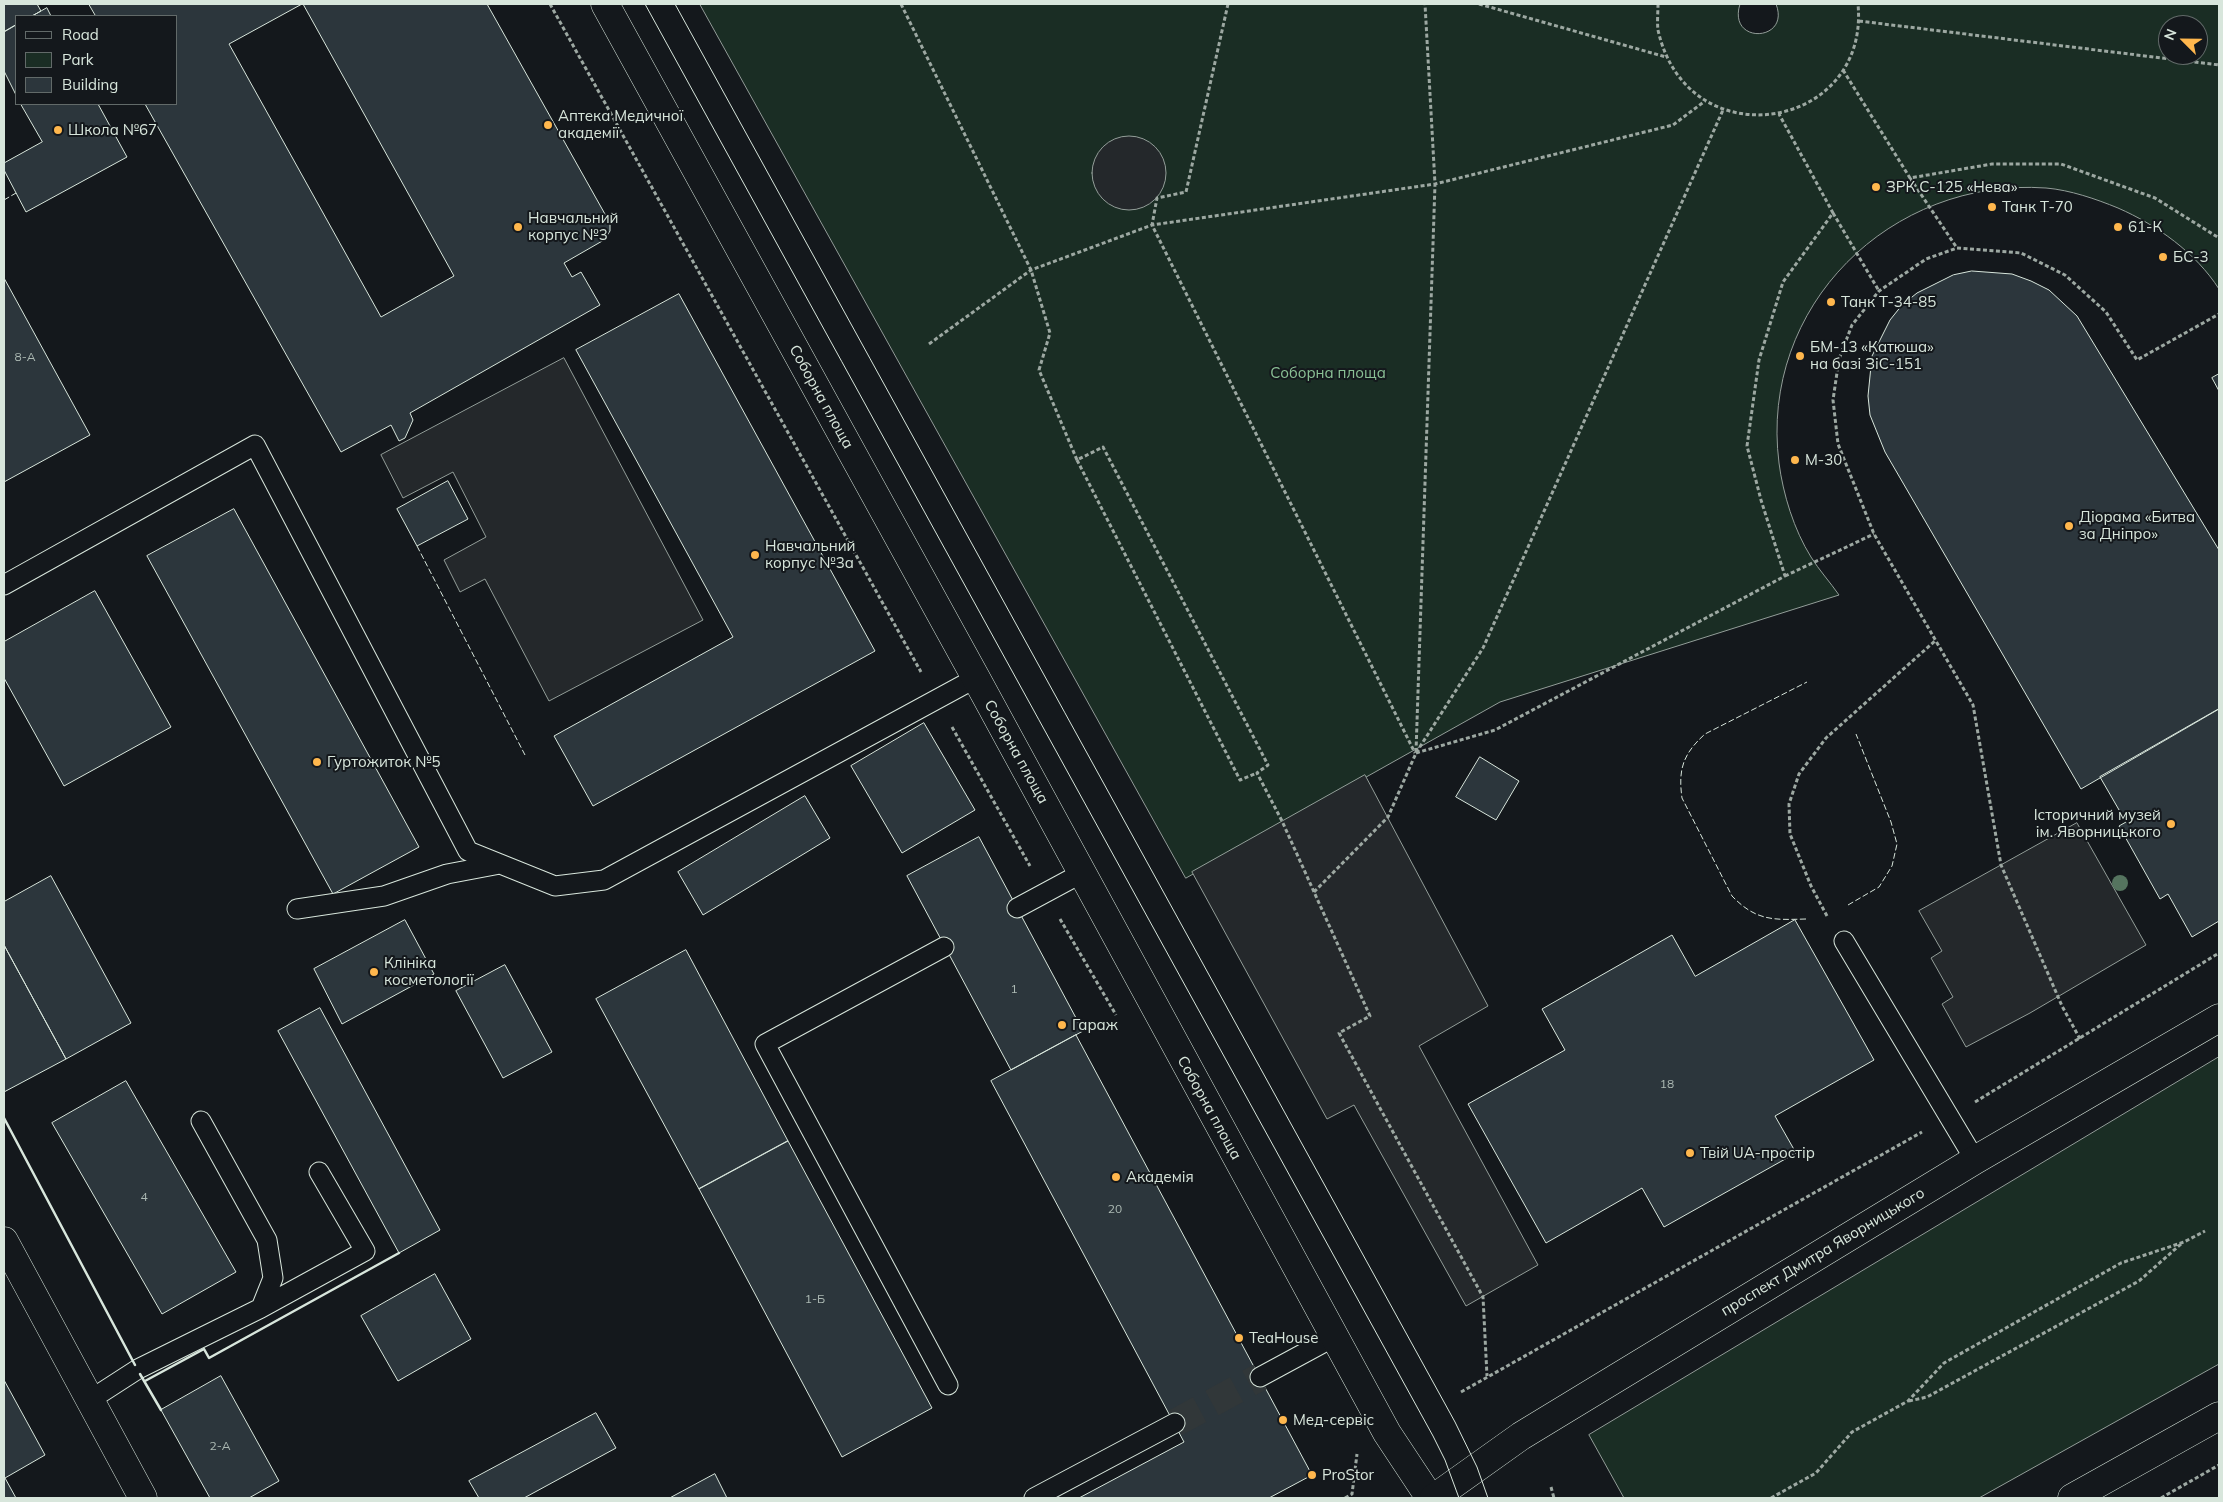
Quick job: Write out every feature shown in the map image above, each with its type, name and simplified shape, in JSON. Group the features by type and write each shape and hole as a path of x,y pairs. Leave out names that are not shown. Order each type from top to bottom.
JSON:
{"main road":[{"name":"Соборна площа","path":"604,4 976,678 1387,1433 1430,1498"},
{"name":"проспект Дмитра Яворницького","path":"1434,1498 1521,1436 1975,1160 2219,1018"},
{"path":"4,1241 144,1498"},
{"path":"2072,1498 2219,1416"}],"lane":[{"path":"4,585 255,446 468,851 555,886 604,880 976,678"},
{"path":"297,909 384,896 447,874 500,864"},
{"path":"1017,908 1082,873"},
{"path":"1844,941 1975,1160"},
{"path":"944,947 765,1044 948,1385"},
{"path":"201,1121 267,1240 273,1278 261,1308"},
{"path":"90,1400 138,1370 261,1308 365,1251 319,1172"},
{"path":"1260,1377 1334,1337"},
{"path":"1034,1498 1175,1423"}],"path":[{"path":"901,4 1031,270 1050,333 1039,370 1077,460 1240,780 1257,773 1268,765 1103,447 1077,460"},
{"path":"1228,4 1186,192 1157,198 1152,225 1416,753"},
{"path":"1416,753 1435,184 1425,4"},
{"path":"1479,4 1666,57"},
{"path":"1658,4 1658,28 1666,57 1682,82 1704,101 1723,110 1750,116 1779,114 1804,105 1826,90 1843,70 1854,46 1859,21 1858,4"},
{"path":"1859,21 2219,65"},
{"path":"1843,70 1910,178 1957,248"},
{"path":"929,344 1031,270 1152,225 1435,184 1673,125 1704,101"},
{"path":"1314,892 1388,817 1416,753 1483,648 1723,110"},
{"path":"1779,114 1879,291"},
{"path":"1910,178 1992,164 2061,164 2155,198 2219,238"},
{"path":"1785,576 1761,500 1748,446 1759,360 1783,282 1834,214"},
{"path":"2080,1039 2062,1006 2001,865 1973,705 1874,534 1838,444 1833,400 1839,359 1852,326 1879,291 1926,259 1957,248 2021,253 2065,275 2106,312 2137,360 2219,314"},
{"path":"1416,753 1495,730 1785,576 1874,534"},
{"path":"1844,941 1815,893 1790,834 1789,804 1799,774 1826,738 1936,640"},
{"path":"1257,773 1282,821 1370,1016 1339,1033 1483,1296 1487,1376"},
{"path":"1460,1392 1950,1117 2219,953"},
{"path":"1908,1401 1944,1363 2122,1263 2184,1242 2205,1231"},
{"path":"1771,1498 1816,1473 1852,1432 1908,1401 1927,1396 2138,1281 2184,1242"},
{"path":"1345,1498 1352,1494 1358,1449"},
{"path":"2160,1498 2219,1465"},
{"path":"1551,1488 1554,1498"}],"green space":[{"name":"Соборна площа","path":"700,4 1740,4 1738,17 1742,27 1750,32 1759,34 1768,32 1775,26 1778,17 1776,4 2219,4 2219,289 2210,276 2187,252 2147,223 2118,208 2092,198 2064,191 2046,188 1989,190 1936,204 1888,229 1847,262 1814,304 1790,352 1778,406 1779,463 1790,512 1799,535 1811,557 1839,595 1500,702 1186,878"},
{"path":"2219,1057 2219,1364 1979,1498 1624,1498 1589,1435"}],"shaded area":[{"path":"1129,136 1150,142 1160,152 1166,173 1160,194 1150,204 1129,210 1108,204 1098,194 1092,173 1098,152 1108,142"},
{"path":"564,358 703,620 549,701 485,579 460,592 444,560 486,537 453,472 403,498 381,455"},
{"path":"1365,775 1488,1006 1419,1046 1538,1265 1466,1306 1354,1105 1327,1119 1192,872"},
{"path":"2077,823 2146,945 2030,1013 1966,1047 1942,1004 1953,997 1931,958 1942,951 1919,911"}],"building":[{"path":"4,4 37,4 41,11 34,15 15,15 15,26 4,32"},
{"name":"Навчальний корпус №3","path":"89,4 302,4 229,44 381,317 454,276 303,4 487,4 610,223 610,231 604,240 564,263 572,277 581,272 600,305 410,413 413,420 405,438 399,441 391,425 341,452 146,105 178,105 178,15 95,15"},
{"path":"47,8 50,15 34,15"},
{"path":"15,26 15,93 4,71 4,32"},
{"name":"Школа №67","path":"22,105 99,105 127,157 26,212 4,170 4,163 42,142"},
{"path":"1972,271 2012,274 2031,281 2049,290 2077,316 2219,550 2219,709 2081,789 1885,452 1870,415 1868,396 1872,356 1890,320 1902,305 1917,293 1953,275"},
{"path":"4,278 90,435 4,482"},
{"name":"Навчальний корпус №3а","path":"679,294 875,651 593,806 554,736 733,637 576,350"},
{"path":"2219,374 2219,391 2212,378"},
{"path":"448,481 468,519 417,546 397,509"},
{"name":"Гуртожиток №5","path":"234,509 419,847 333,894 147,556"},
{"path":"95,591 171,727 64,786 4,678 4,642"},
{"name":"Історичний музей ім. Яворницького","path":"2219,709 2219,921 2192,937 2168,894 2160,899 2119,826 2126,822 2100,777"},
{"path":"924,723 975,810 902,853 851,766"},
{"path":"1480,757 1519,781 1496,820 1456,797"},
{"path":"805,796 830,838 703,915 678,872"},
{"path":"979,837 1083,1031 1011,1070 907,876"},
{"path":"51,876 131,1023 66,1059 4,945 4,902"},
{"name":"Клініка косметології","path":"405,920 434,974 342,1024 314,969"},
{"path":"1795,920 1874,1060 1775,1116 1796,1153 1664,1227 1642,1188 1546,1243 1468,1104 1565,1050 1542,1009 1672,935 1695,976"},
{"path":"4,945 66,1059 4,1092"},
{"path":"686,950 788,1141 699,1189 596,999"},
{"path":"505,965 552,1052 503,1078 456,991"},
{"path":"320,1008 440,1230 399,1253 278,1031"},
{"path":"1076,1035 1312,1475 1269,1498 1079,1498 1184,1442 991,1081"},
{"path":"126,1081 236,1272 162,1314 52,1123"},
{"path":"788,1141 932,1408 842,1457 699,1189"},
{"path":"435,1274 471,1339 398,1381 361,1316"},
{"path":"221,1376 279,1481 249,1498 210,1498 161,1410"},
{"path":"4,1380 45,1455 5,1478 16,1498 4,1498"},
{"path":"596,1413 616,1448 524,1498 479,1498 469,1481"},
{"path":"715,1474 727,1498 670,1498"}],"tunnel":[{"path":"1175,1423 1260,1377"}],"tram line":[{"path":"645,4 1433,1436 1445,1460 1459,1498"},
{"path":"675,4 1455,1422 1477,1467 1488,1498"}],"fence":[{"path":"4,200 16,193 17,195"},
{"path":"417,546 525,755"},
{"path":"1806,919 1774,919 1757,915 1732,896 1682,798 1681,779 1687,755 1705,734 1807,682"},
{"path":"1848,905 1879,887 1892,866 1897,844 1891,822 1856,734"}],"wall":[{"path":"4,1118 135,1365"},
{"path":"145,1381 204,1349 209,1358 399,1253"},
{"path":"140,1374 161,1410"}],"place":[{"name":"Аптека Медичної академії","path":"548,125"},
{"name":"Школа №67","path":"58,130"},
{"name":"ЗРК С-125 «Нева»","path":"1876,187"},
{"name":"Танк Т-70","path":"1992,207"},
{"name":"Навчальний корпус №3","path":"518,227"},
{"name":"61-К","path":"2118,227"},
{"name":"БС-3","path":"2163,257"},
{"name":"Танк Т-34-85","path":"1831,302"},
{"name":"БМ-13 «Катюша» на базі ЗіС-151","path":"1800,356"},
{"name":"М-30","path":"1795,460"},
{"name":"Діорама «Битва за Дніпро»","path":"2069,526"},
{"name":"Навчальний корпус №3а","path":"755,555"},
{"name":"Гуртожиток №5","path":"317,762"},
{"name":"Історичний музей ім. Яворницького","path":"2171,824"},
{"name":"Клініка косметології","path":"374,972"},
{"name":"Гараж","path":"1062,1025"},
{"name":"Твій UA-простір","path":"1690,1153"},
{"name":"Академія","path":"1116,1177"},
{"name":"TeaHouse","path":"1239,1338"},
{"name":"Мед-сервіс","path":"1283,1420"},
{"name":"ProStor","path":"1312,1475"}]}
